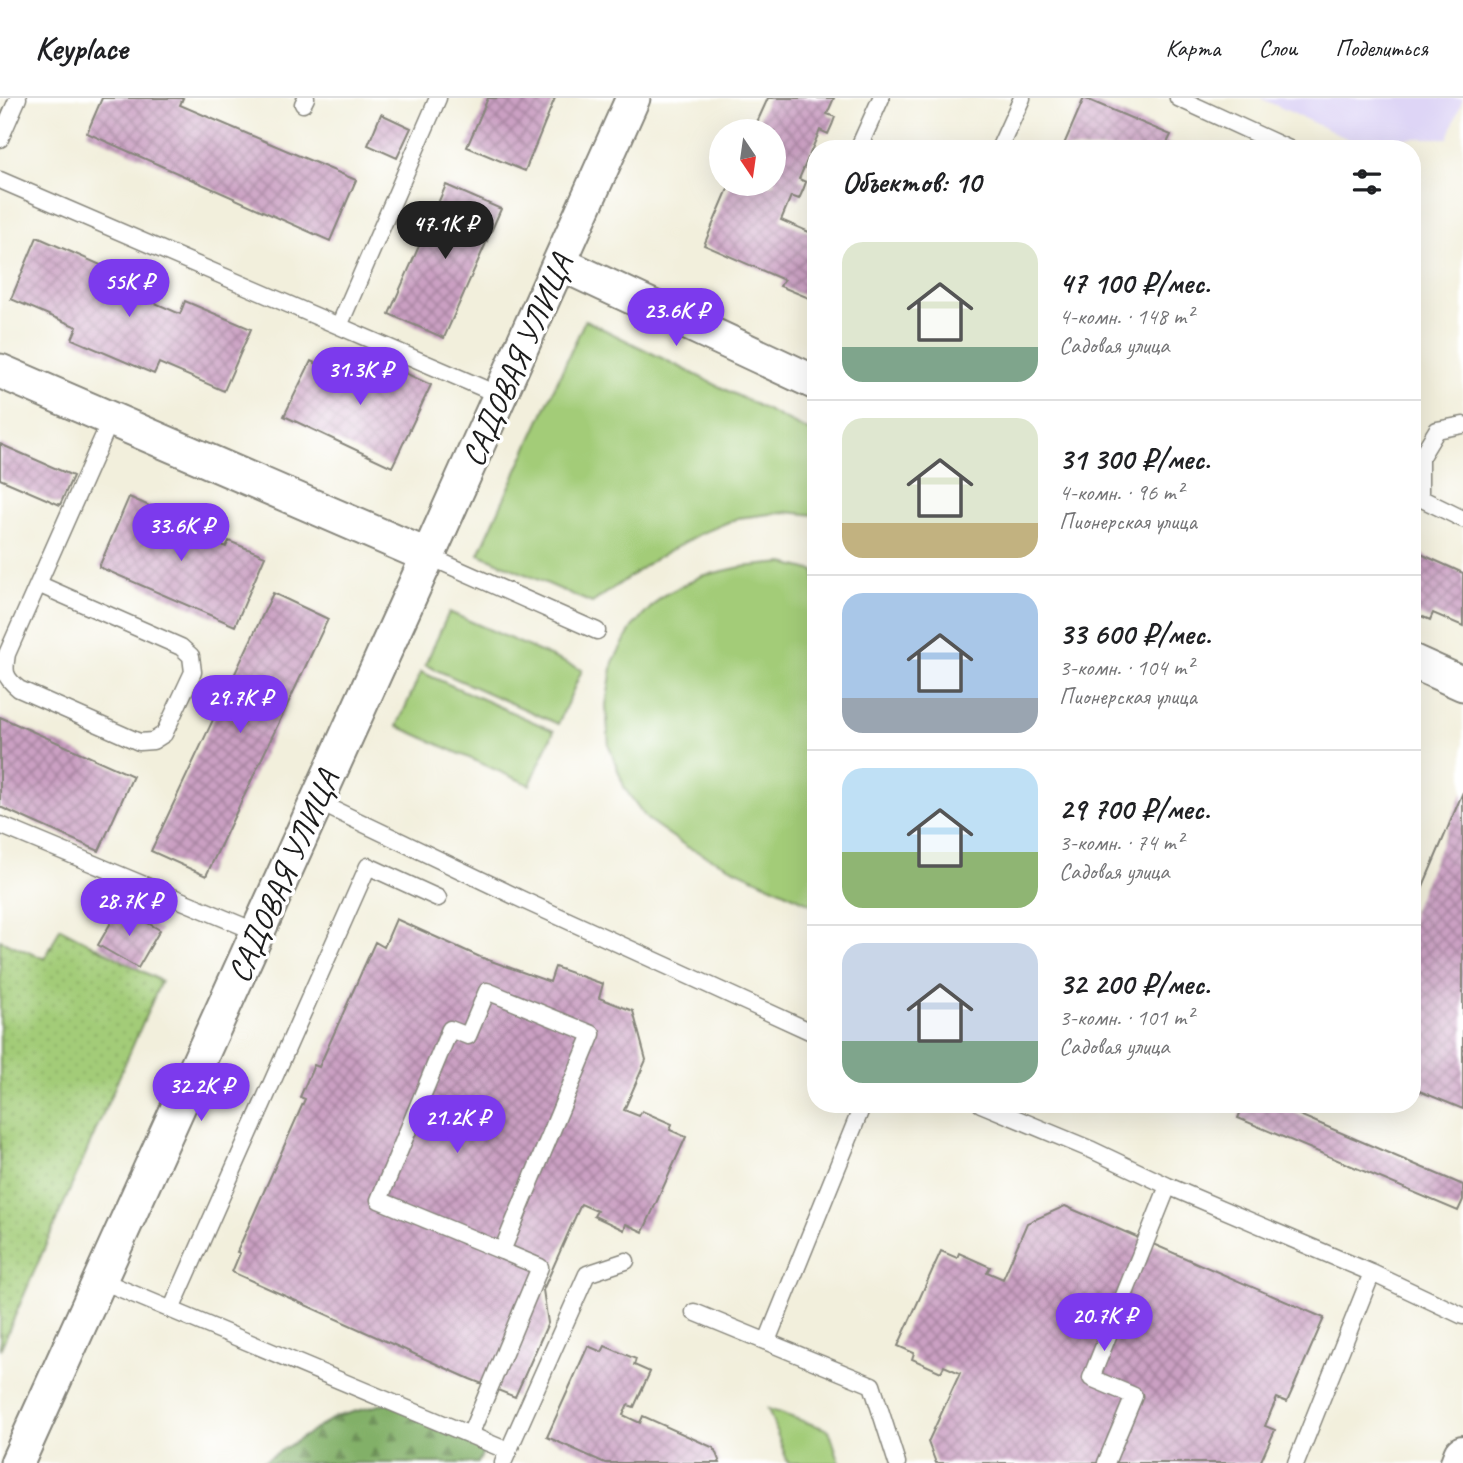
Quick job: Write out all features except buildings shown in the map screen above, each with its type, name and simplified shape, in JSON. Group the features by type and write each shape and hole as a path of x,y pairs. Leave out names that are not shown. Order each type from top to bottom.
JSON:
{"street":[{"name":"САДОВАЯ УЛИЦА","path":"17,1463 633,98"},
{"path":"559,263 807,379"},
{"path":"0,371 428,556"},
{"path":"1421,665 1463,684"},
{"path":"1460,1463 1463,1455"}],"lane":[{"path":"0,139 18,98"},
{"path":"862,140 881,98"},
{"path":"1003,140 1022,98"},
{"path":"1178,98 1269,140"},
{"path":"339,326 431,100"},
{"path":"0,180 499,395"},
{"path":"38,584 181,647 191,656 193,672 164,734 153,741 139,742 19,689 10,681 5,670 7,654 111,419"},
{"path":"1421,451 1437,430 1463,425"},
{"path":"1421,499 1463,519"},
{"path":"428,556 597,631"},
{"path":"316,801 525,901 807,1030"},
{"path":"0,825 257,932"},
{"path":"171,1310 368,866 438,898"},
{"path":"470,1435 541,1268 379,1200 450,1028 468,1036 486,990 592,1034 502,1251"},
{"path":"767,1341 859,1113"},
{"path":"1003,1113 1372,1273 1463,1316"},
{"path":"1106,1463 1134,1396 1091,1378 1168,1186"},
{"path":"100,1280 470,1435 505,1457 587,1275 626,1261"},
{"path":"1296,1463 1372,1273"},
{"path":"694,1312 872,1385 897,1463"}],"shaded area":[{"path":"1260,98 1463,98 1448,138 1351,140"}],"green space":[{"path":"585,320 807,430 807,514 786,512 738,518 700,534 655,559 592,603 479,554"},
{"path":"784,563 807,569 807,902 687,847 647,819 625,789 609,746 606,705 613,662 632,627 662,596 701,576 741,567"},
{"path":"449,612 582,670 558,724 425,665"},
{"path":"421,672 554,731 530,785 397,726"},
{"path":"60,928 161,981 0,1350 0,940 45,959"},
{"path":"386,1403 489,1440 478,1463 261,1463 335,1417"},
{"path":"768,1409 829,1430 840,1463 788,1463"}]}
